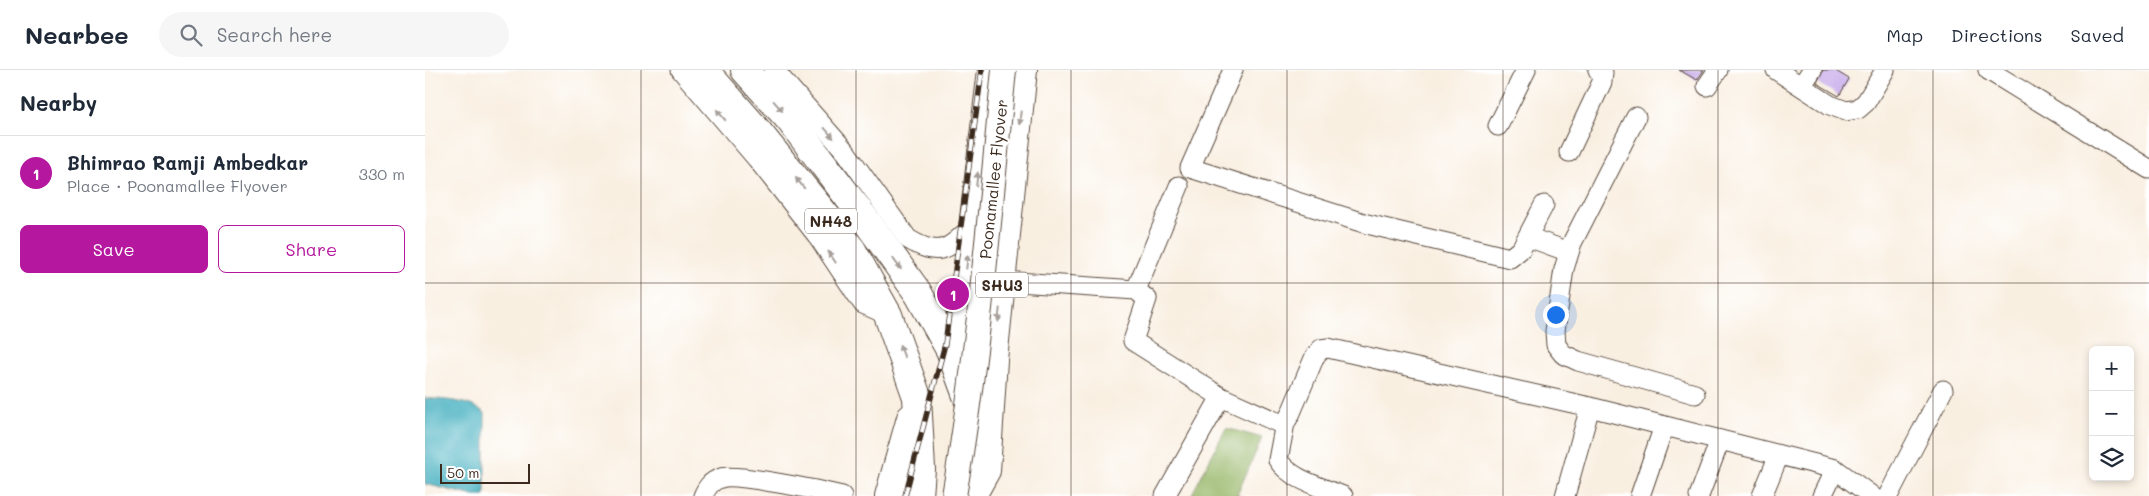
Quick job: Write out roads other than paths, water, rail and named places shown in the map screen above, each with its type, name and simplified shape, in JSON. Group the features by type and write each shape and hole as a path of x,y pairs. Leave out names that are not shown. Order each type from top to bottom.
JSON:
{"highway":[{"name":"NH48","path":"704,70 754,126 852,250 888,315 917,397 921,469 919,496"},
{"name":"NH48","path":"745,70 816,153 889,232 918,293 950,350 970,404 976,441 970,496"},
{"path":"889,496 917,397"}],"main road":[{"path":"990,70 971,227 961,331 963,344 969,351 995,356"},
{"name":"Poonamallee Flyover","path":"954,496 968,414 975,355 1004,70"},
{"name":"SHU3","path":"974,496 988,471 995,356 1025,70"}],"street":[{"path":"681,70 717,110 789,199 819,238 863,304 888,315"},
{"path":"774,70 786,79 847,152 889,232 908,239 919,246 937,251 948,248 971,227"},
{"path":"1233,70 1190,168 1358,222 1509,258 1521,249 1544,205"},
{"path":"1498,126 1526,70"},
{"path":"1569,152 1602,82 1603,73 1599,70"},
{"path":"1707,86 1718,70"},
{"path":"1776,70 1807,78 1830,105 1846,111 1858,109 1866,102 1885,70"},
{"path":"1988,70 2149,169"},
{"path":"1636,117 1569,252 1564,269 1555,331 1556,345 1563,354 1577,361 1695,394"},
{"path":"1136,290 1179,186"},
{"path":"1528,237 1569,252"},
{"path":"1003,281 1136,290 1147,299 1133,341 1221,397 1279,422 1285,422"},
{"path":"1343,496 1297,476 1278,460 1285,422 1291,415 1315,356 1321,349 1328,348 1590,407 1835,469 1872,496"},
{"path":"1888,496 1943,390"},
{"path":"1165,496 1221,397"},
{"path":"1565,496 1590,407"},
{"path":"1640,496 1663,426"},
{"path":"1699,496 1720,440"},
{"path":"1762,496 1779,455"},
{"path":"1822,496 1835,469"},
{"path":"703,496 709,484 722,477 759,480 842,496"}],"water":[{"path":"425,398 449,400 472,405 485,413 485,496 474,496 425,484"}],"railway":[{"path":"905,496 945,344 982,70"}],"place":[{"name":"Bhimrao Ramji Ambedkar","path":"953,294"}]}
